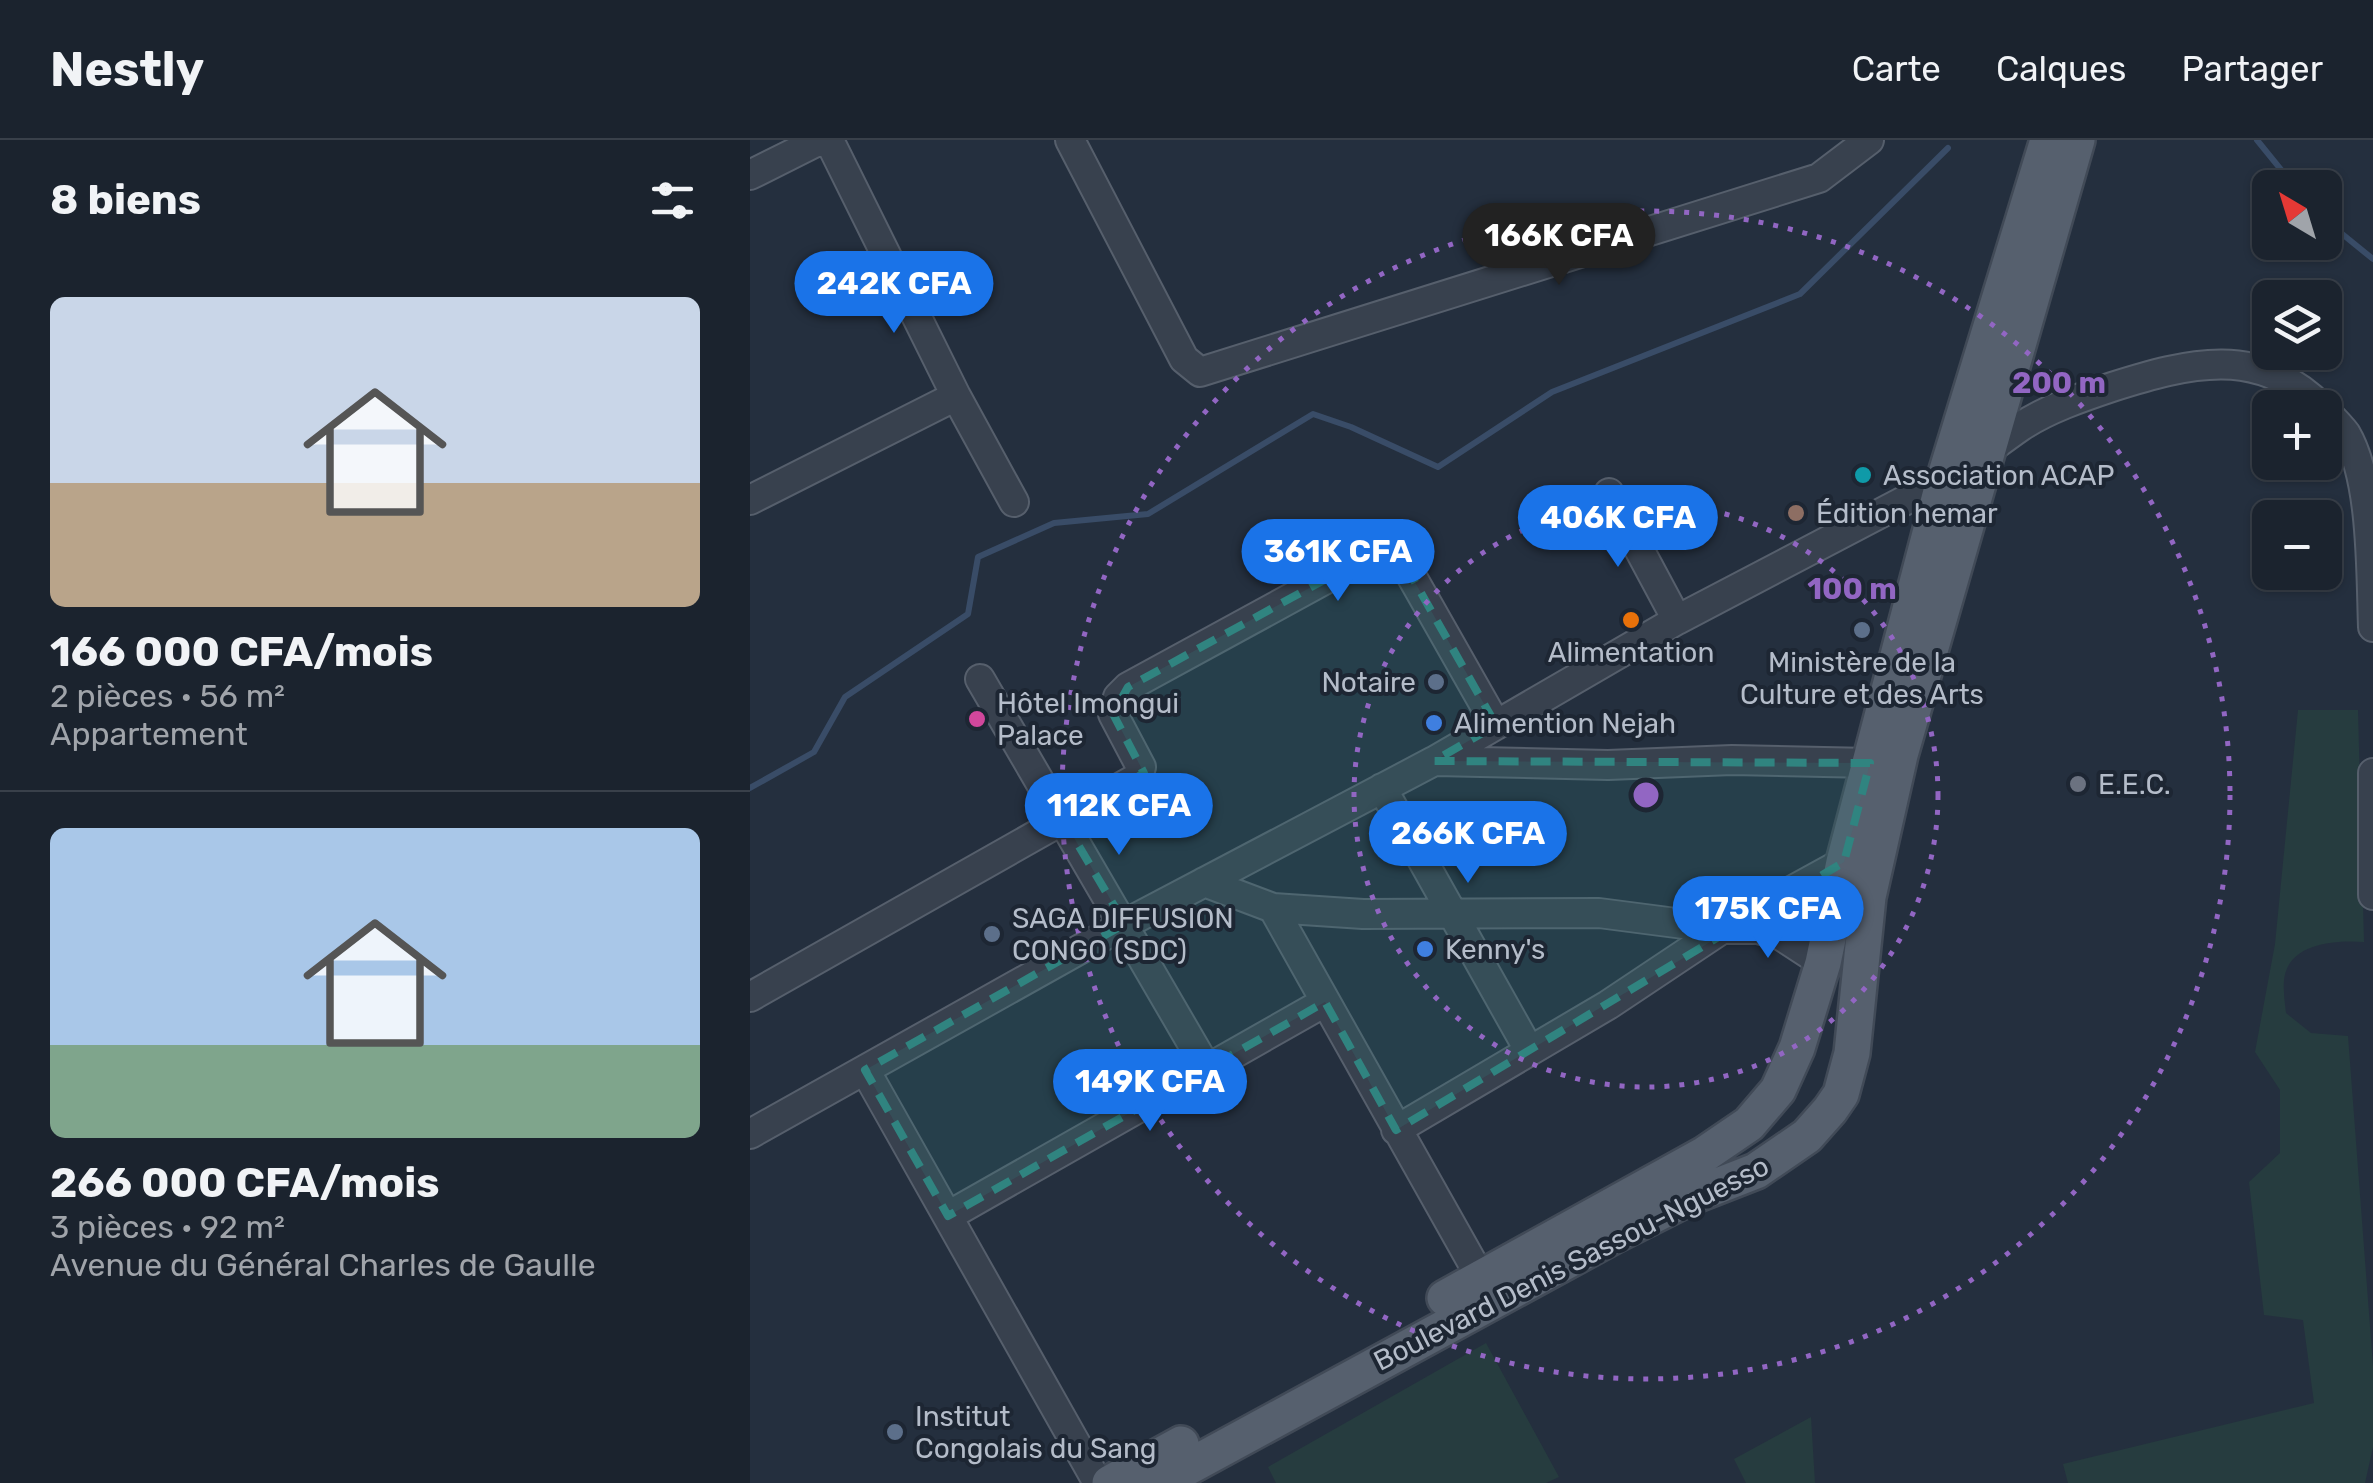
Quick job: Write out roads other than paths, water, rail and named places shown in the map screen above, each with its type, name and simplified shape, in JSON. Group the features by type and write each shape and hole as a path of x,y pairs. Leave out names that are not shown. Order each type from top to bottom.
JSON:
{"main road":[{"name":"Boulevard Denis Sassou-Nguesso","path":"1110,1483 1678,1171 1749,1124 1771,1100 1797,1048 1822,963 1844,862 1944,480 2048,140"},
{"name":"Boulevard Denis Sassou-Nguesso","path":"1159,1483 1627,1228 1692,1196 1756,1172 1824,1119 1840,1094 1852,1053 1876,852 2076,140"}],"street":[{"path":"750,175 820,140"},
{"path":"829,140 956,396 1014,502"},
{"path":"1070,140 1184,359 1200,372 1818,178 1869,140"},
{"path":"750,1134 1125,924 1434,760 1678,620 1944,480 1986,455 2022,426 2086,396 2167,369 2199,363 2230,362 2290,382 2300,390"},
{"path":"750,500 956,396"},
{"path":"2342,429 2362,474 2368,510 2373,626"},
{"path":"1609,492 1678,620"},
{"path":"750,997 1125,786 1140,772 1114,714 1118,697 1128,687 1379,550 1396,554 1408,570 1496,725"},
{"path":"980,679 1206,1068"},
{"path":"1434,760 1608,765 1732,760 1870,763"},
{"path":"2373,773 2373,896"},
{"path":"1382,788 1529,1050"},
{"path":"1396,1130 1608,1005 1722,929 1844,862"},
{"path":"1204,882 1272,908 1452,915 1599,913 1722,929 1758,929 1780,935 1822,963"},
{"path":"1272,908 1481,1278"},
{"path":"948,1216 1325,1002"},
{"path":"866,1070 1098,1483"}],"waterway":[{"path":"2257,140 2281,170"},
{"path":"750,788 814,752 845,697 968,614 978,557 1054,523 1148,514 1313,414 1438,467 1552,392 1800,294 1948,148"},
{"path":"2342,234 2373,259"}],"place":[{"name":"Association ACAP","path":"1863,475"},
{"name":"Édition hemar","path":"1796,513"},
{"name":"Alimentation","path":"1631,620"},
{"name":"Ministère de la Culture et des Arts","path":"1862,630"},
{"name":"Notaire","path":"1436,682"},
{"name":"Hôtel Imongui Palace","path":"977,719"},
{"name":"Alimention Nejah","path":"1434,723"},
{"name":"E.E.C.","path":"2078,784"},
{"name":"SAGA DIFFUSION CONGO (SDC)","path":"992,934"},
{"name":"Kenny's","path":"1425,949"},
{"name":"Institut Congolais du Sang","path":"895,1432"}]}
